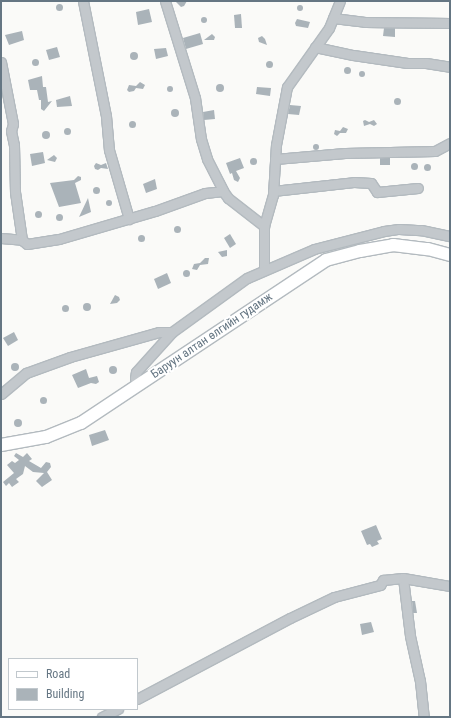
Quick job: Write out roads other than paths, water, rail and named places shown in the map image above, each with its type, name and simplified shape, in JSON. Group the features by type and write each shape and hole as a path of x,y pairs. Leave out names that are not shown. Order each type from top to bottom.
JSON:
{"main road":[{"name":"Баруун алтан өлгийн гудамж","path":"1,445 46,437 81,423 326,260 360,251 393,245 428,249 450,255"}],"street":[{"path":"84,1 106,116 109,150 129,219"},
{"path":"165,1 193,90 201,139 207,159 228,198 264,226"},
{"path":"264,270 264,226 273,191 280,115 287,87 329,28 340,1"},
{"path":"333,18 365,22 450,23"},
{"path":"315,47 353,56 407,63 426,63 450,67"},
{"path":"1,62 13,124 11,131 14,145 15,192 22,240"},
{"path":"275,159 345,153 435,150 450,143"},
{"path":"273,191 354,182 371,183 377,192 418,188"},
{"path":"1,238 22,240 28,244 59,240 129,219 206,193 223,191"},
{"path":"137,386 135,378 136,372 172,332 247,278 314,249 391,230 421,230 450,236"},
{"path":"1,394 26,373 159,332 172,332"},
{"path":"138,698 290,618 334,597 380,585 383,580 403,578 450,586"},
{"path":"403,578 410,636 420,681 424,717"},
{"path":"102,717 116,710"}]}
